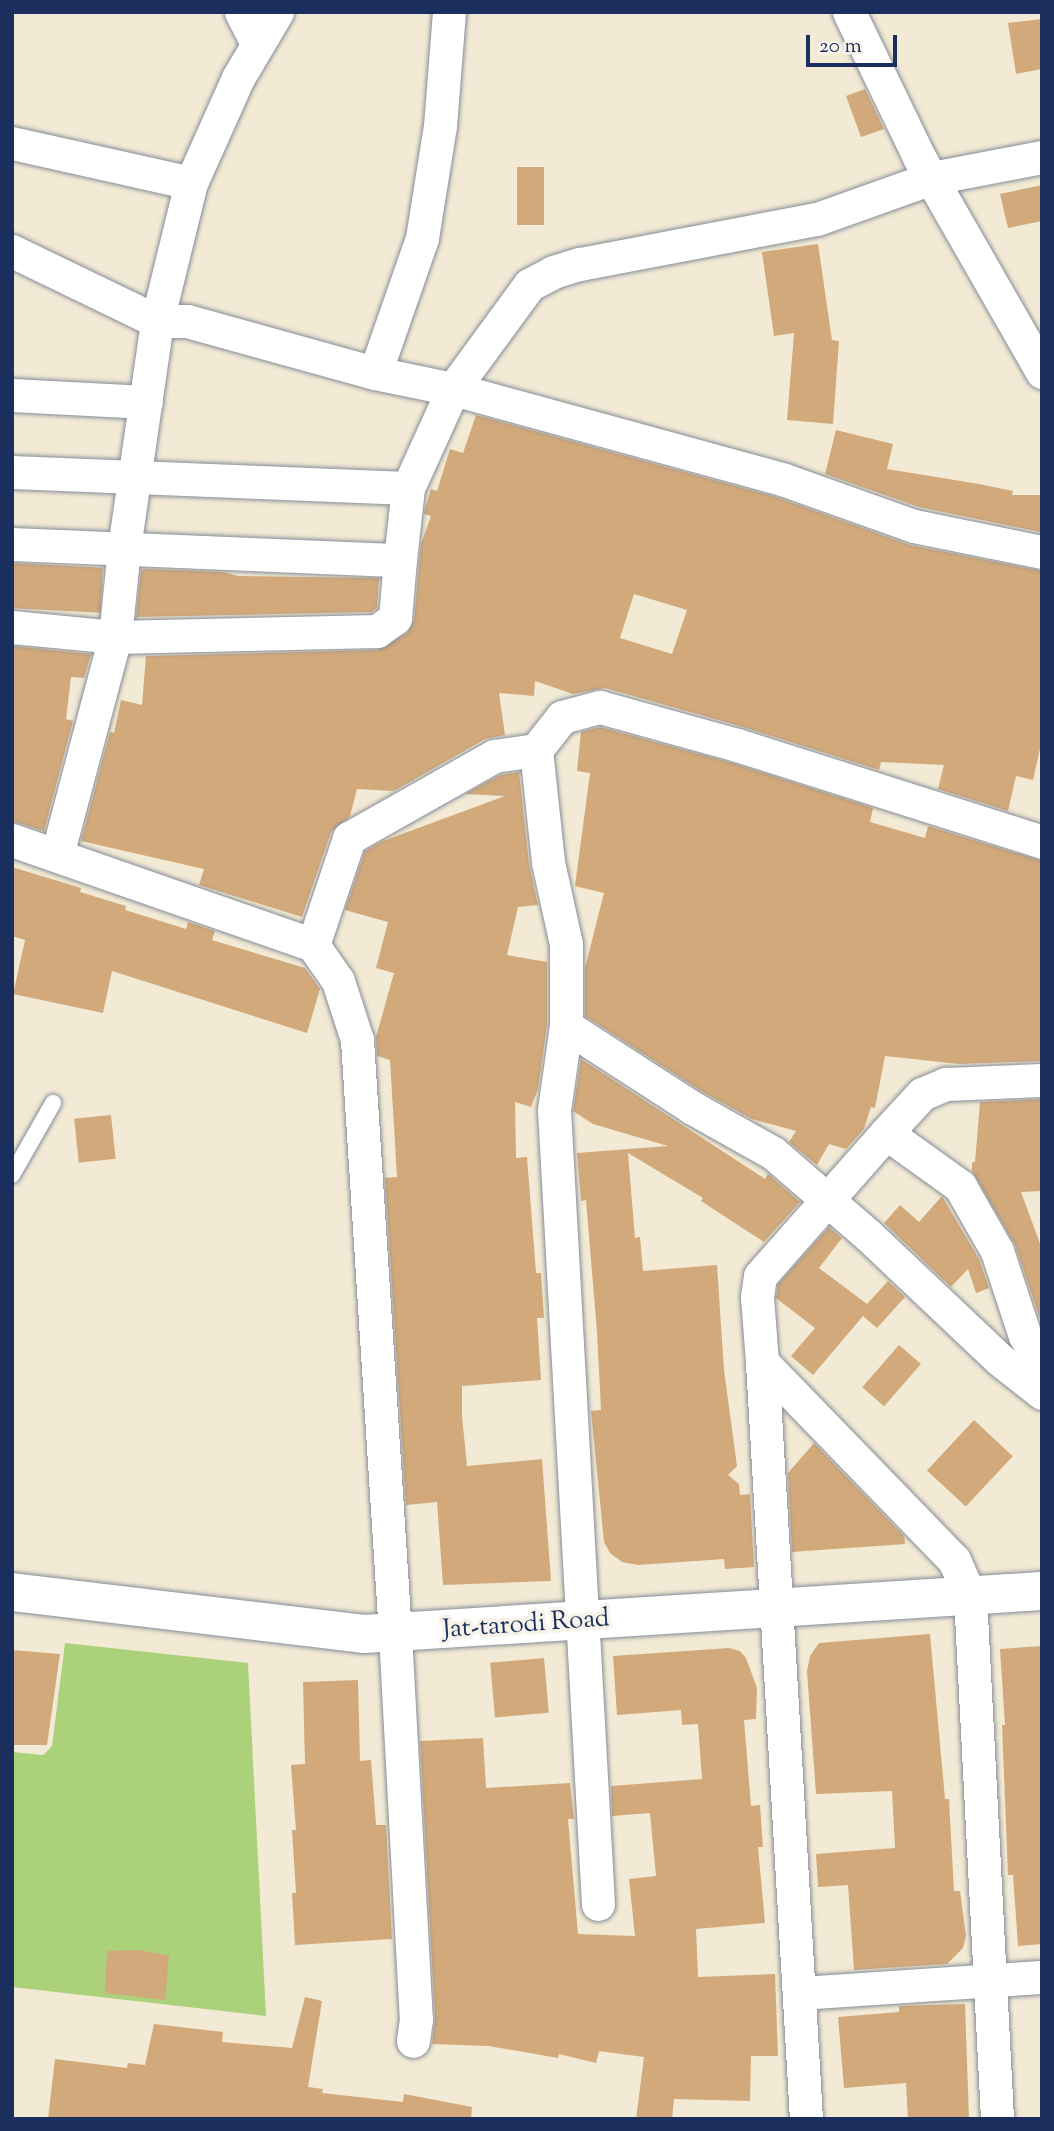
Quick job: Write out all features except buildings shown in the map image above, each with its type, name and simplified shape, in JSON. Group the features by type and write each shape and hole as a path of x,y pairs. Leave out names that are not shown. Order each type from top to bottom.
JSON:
{"street":[{"path":"241,12 256,42"},
{"path":"57,855 115,637 124,548 157,321 191,183 256,42 277,12"},
{"path":"375,373 422,238 440,125 449,12"},
{"path":"849,12 932,178 1042,372"},
{"path":"12,143 191,183"},
{"path":"12,626 115,637 377,631 395,618 408,488 453,389 529,285 553,272 817,219 932,178 1042,157"},
{"path":"12,251 157,321 187,321 375,373 453,389 782,479 914,526 1042,552"},
{"path":"12,395 146,402"},
{"path":"12,472 408,488"},
{"path":"12,544 400,560"},
{"path":"313,945 349,838 494,756 536,750 562,717 600,707 737,745 1042,842"},
{"path":"536,750 548,862 566,944 566,1026 554,1110 598,1904"},
{"path":"12,839 313,945 338,981 357,1040 395,1634 416,2019 413,2041"},
{"path":"566,1026 691,1107 773,1153 999,1359 1042,1393"},
{"path":"806,2119 757,1297 761,1276 826,1199 922,1094 946,1084 1042,1080"},
{"path":"886,1133 960,1186 997,1251 1025,1336 1042,1362"},
{"path":"762,1362 954,1560 970,1596 997,2119"},
{"name":"Jat-tarodi Road","path":"12,1592 364,1634 395,1634 1042,1591"},
{"path":"800,1993 1042,1977"}],"lane":[{"path":"12,1175 53,1103"}],"green space":[{"path":"65,1643 248,1663 266,2016 12,1987 12,1752 43,1755 52,1746"}]}
